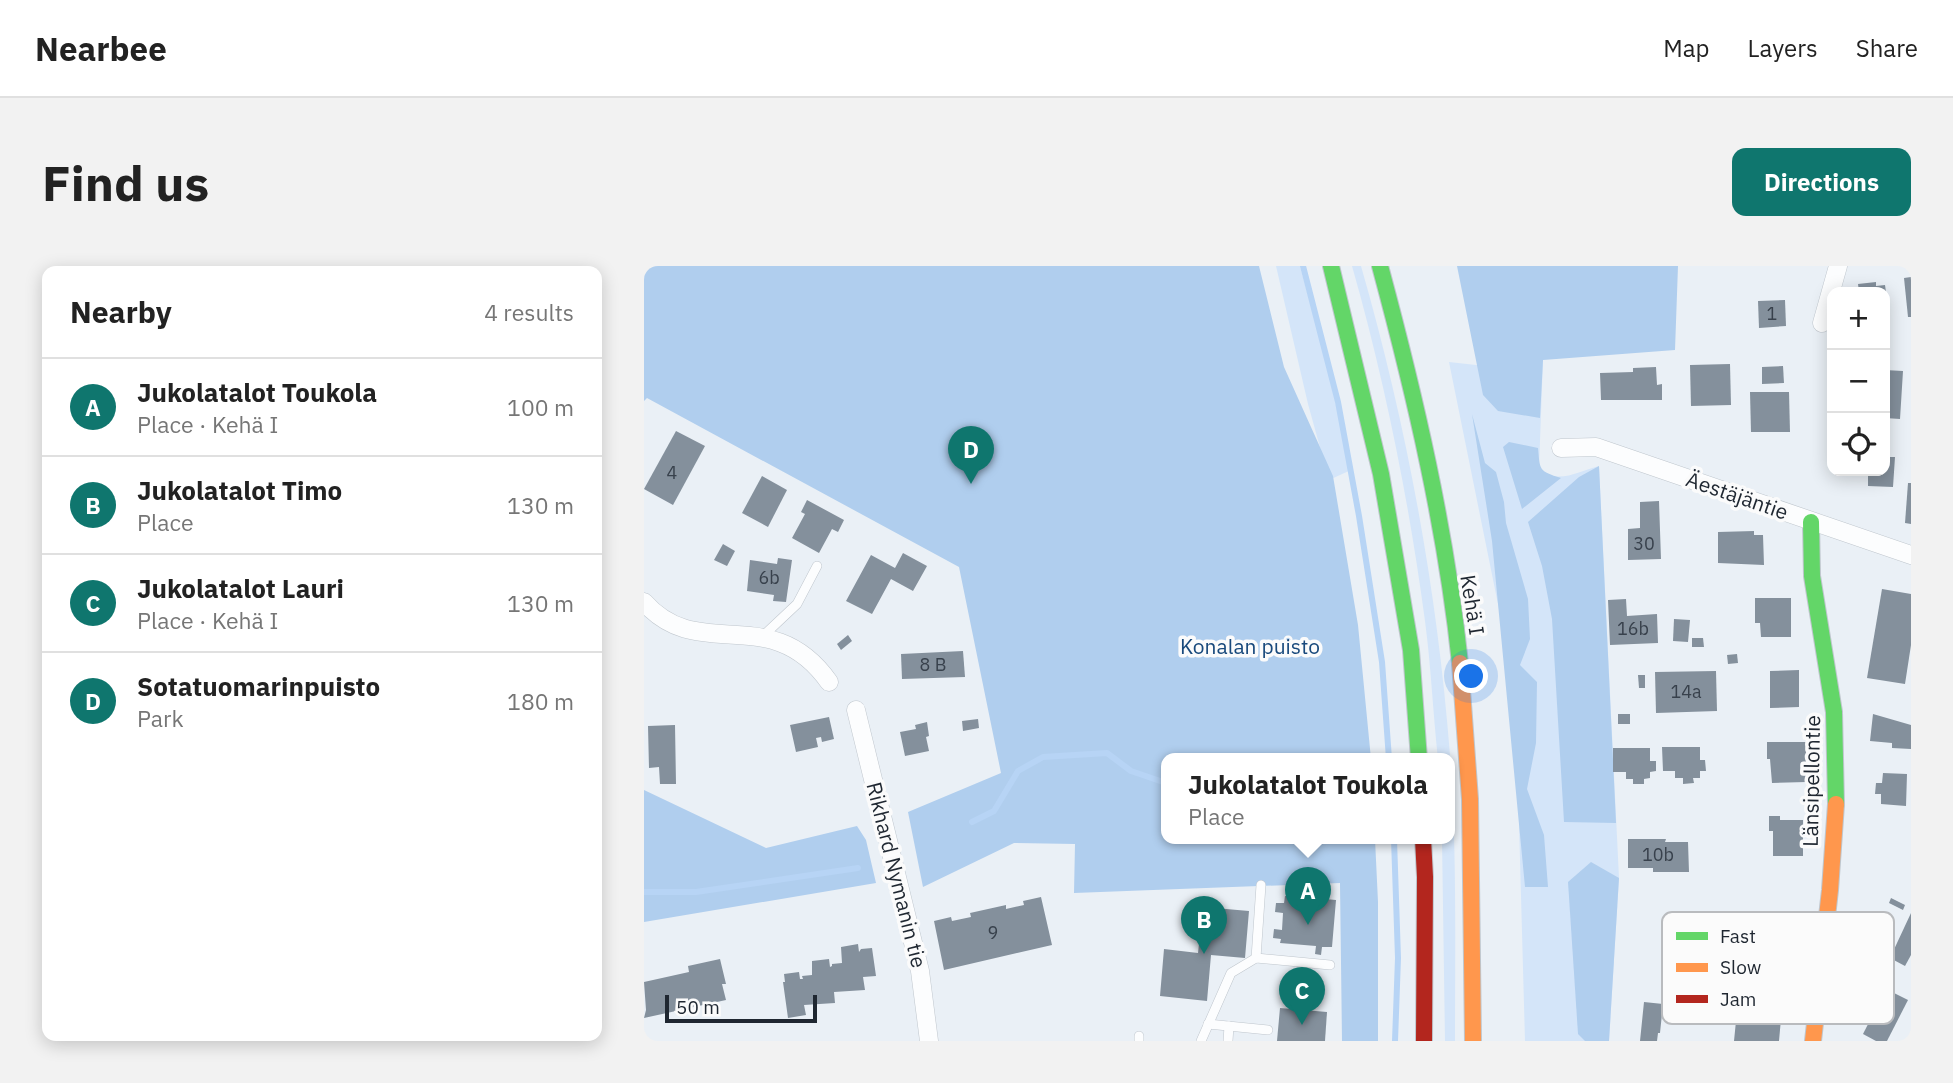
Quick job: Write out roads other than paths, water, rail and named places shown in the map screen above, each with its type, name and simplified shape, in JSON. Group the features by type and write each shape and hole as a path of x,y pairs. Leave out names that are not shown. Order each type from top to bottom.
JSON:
{"main road":[{"path":"1331,266 1356,363 1383,487 1411,650 1419,753"},
{"name":"Kehä I","path":"1380,266 1429,466 1459,654 1474,874 1472,1041"},
{"name":"Länsipellontie","path":"1811,522 1814,587 1833,697 1836,791 1827,912"},
{"path":"1423,844 1424,1041"}],"street":[{"path":"1822,323 1838,266"},
{"name":"Äestäjäntie","path":"1561,448 1596,447 1911,555"},
{"path":"644,602 660,617 685,630 775,639 799,651 819,668 829,682"},
{"name":"Rikhard Nymanin tie","path":"856,710 920,971 929,1041"}],"lane":[{"path":"763,636 797,604 817,566"},
{"path":"1256,958 1261,885"},
{"path":"1201,1041 1231,973 1256,958 1330,965"},
{"path":"1208,1024 1268,1030"},
{"path":"1228,1041 1229,1026"}],"waterway":[{"path":"1303,266 1338,402 1359,516 1382,662 1389,753"},
{"path":"972,822 994,811 1018,771 1043,757 1107,753 1131,771 1161,781"},
{"path":"1394,844 1398,958 1395,1041"},
{"path":"644,892 696,892 858,868"}],"place":[{"name":"Sotatuomarinpuisto","path":"971,484"},
{"name":"Jukolatalot Toukola","path":"1308,925"},
{"name":"Jukolatalot Timo","path":"1204,954"},
{"name":"Jukolatalot Lauri","path":"1302,1025"}],"park label":[{"name":"Konalan puisto","path":"1250,647"}]}
